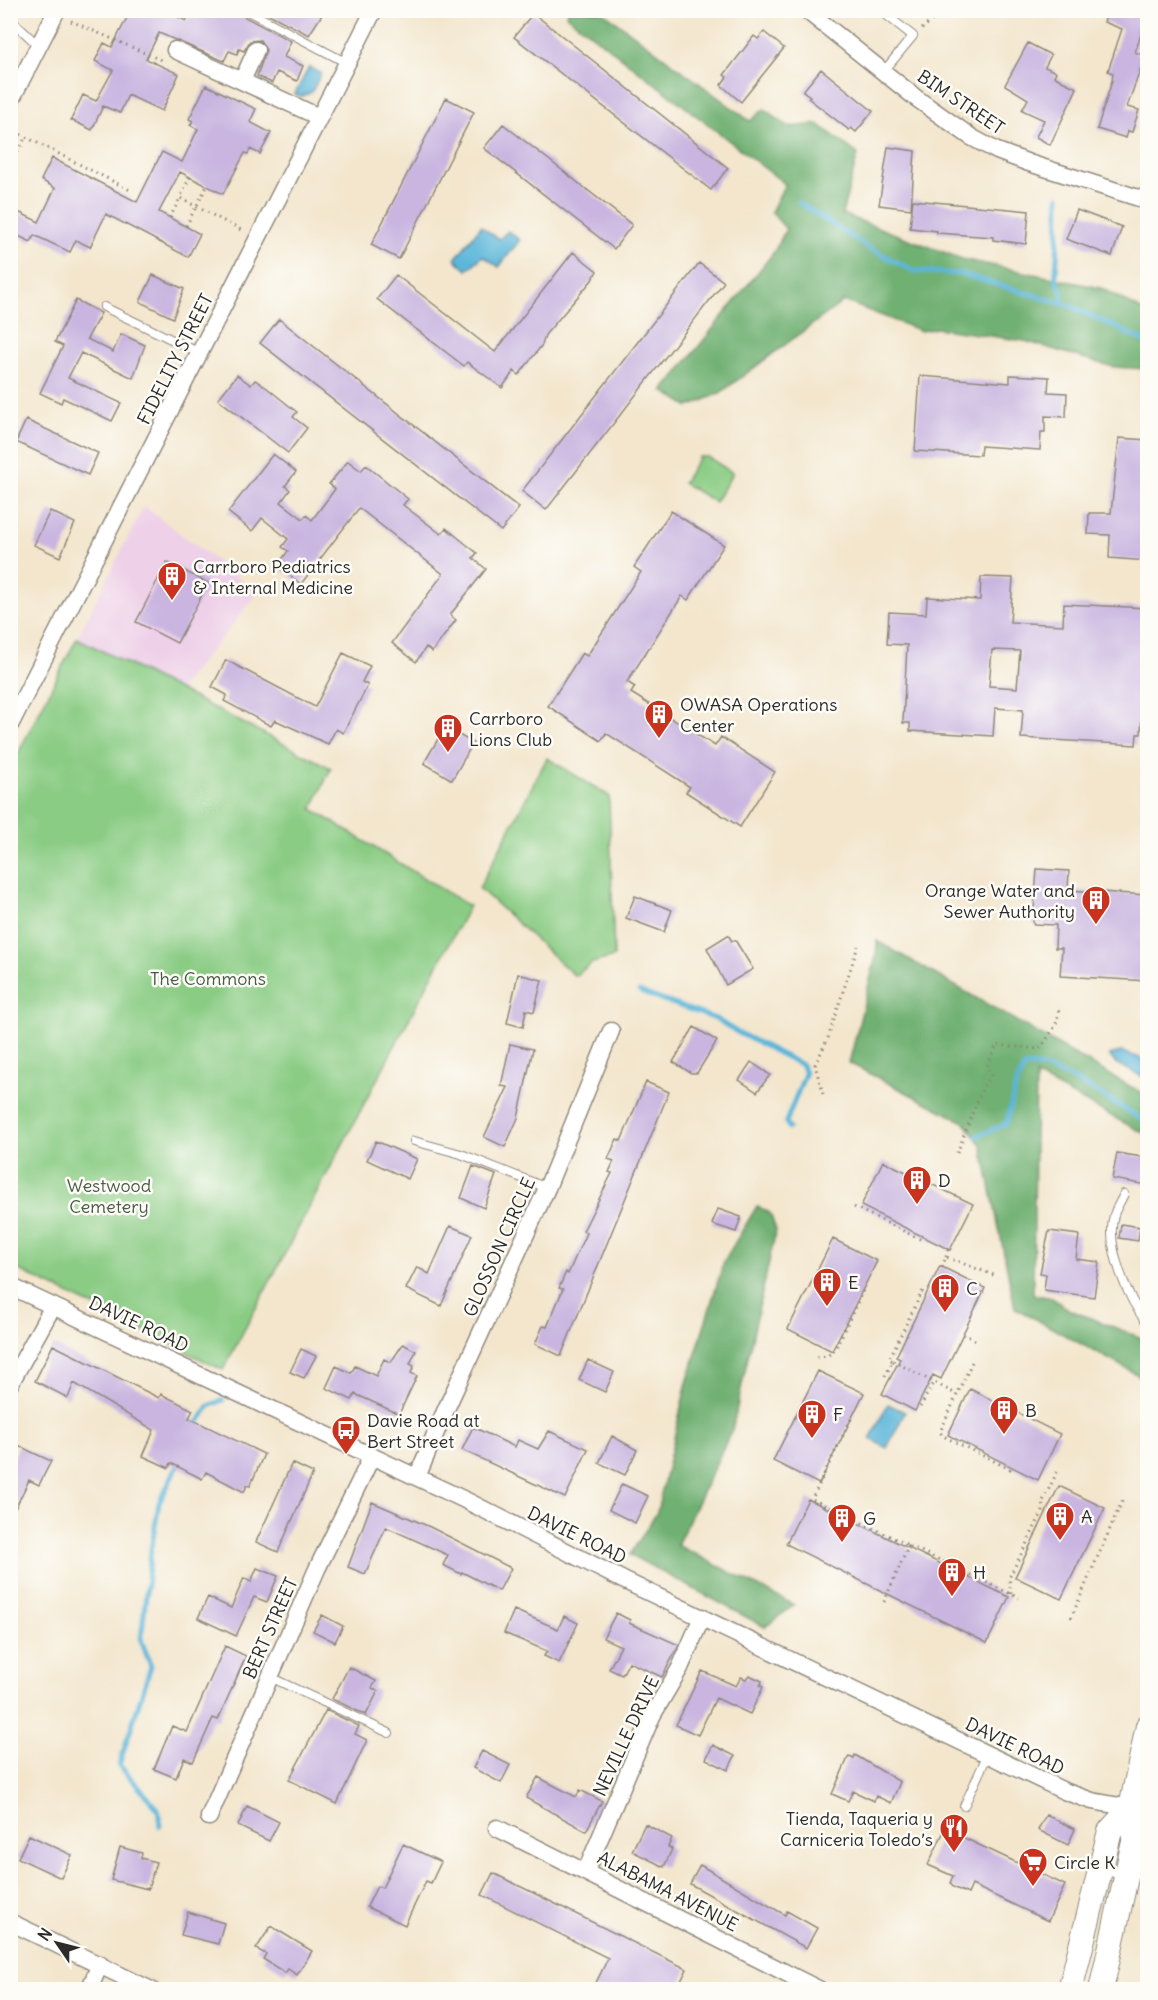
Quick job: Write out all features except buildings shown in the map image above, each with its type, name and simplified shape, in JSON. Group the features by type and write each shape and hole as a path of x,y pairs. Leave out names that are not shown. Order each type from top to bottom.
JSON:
{"main road":[{"path":"1101,1989 1135,1838 1135,1809 1148,1726"},
{"path":"1070,1989 1110,1831 1135,1809"}],"street":[{"name":"FIDELITY STREET","path":"10,725 374,10"},
{"name":"BIM STREET","path":"806,10 947,121 997,151 1148,201"},
{"path":"10,102 57,12"},
{"path":"175,50 319,117"},
{"path":"242,81 256,51"},
{"name":"GLOSSON CIRCLE","path":"417,1477 547,1188 611,1031"},
{"name":"DAVIE ROAD","path":"10,1286 417,1477 1064,1791 1092,1801 1135,1809"},
{"path":"10,1384 53,1306"},
{"name":"BERT STREET","path":"209,1817 317,1569 372,1456"},
{"name":"NEVILLE DRIVE","path":"586,1871 652,1716 680,1668 702,1617"},
{"name":"ALABAMA AVENUE","path":"497,1828 820,1989"},
{"path":"10,1922 151,1989"},
{"path":"89,1989 100,1964"}],"lane":[{"path":"246,10 347,63"},
{"path":"880,10 913,36 884,71"},
{"path":"10,19 39,46"},
{"path":"104,307 200,353"},
{"path":"414,1141 461,1154 547,1188"},
{"path":"1124,1194 1114,1215 1112,1235 1115,1257 1148,1324"},
{"path":"270,1677 388,1733"},
{"path":"964,1806 988,1753"}],"path":[{"path":"913,36 944,10"},
{"path":"57,12 152,56"},
{"path":"10,129 130,190"},
{"path":"10,168 26,136"},
{"path":"170,218 190,177"},
{"path":"186,226 207,186"},
{"path":"180,198 258,238"},
{"path":"823,1094 815,1065 828,1038 858,946"},
{"path":"957,1153 983,1087 991,1075 987,1066 997,1046 1040,1049 1056,1025 1059,1009"},
{"path":"854,1207 922,1240 923,1237"},
{"path":"942,1267 948,1249"},
{"path":"946,1257 996,1276"},
{"path":"817,1357 827,1356 835,1350 865,1286"},
{"path":"926,1294 922,1292 889,1359 956,1394"},
{"path":"963,1334 975,1340"},
{"path":"885,1376 893,1361"},
{"path":"972,1362 940,1426 943,1436 1010,1469 1011,1466"},
{"path":"920,1407 933,1382"},
{"path":"851,1419 812,1499 1019,1598"},
{"path":"1011,1594 1009,1578 1043,1511 1043,1501 1059,1468"},
{"path":"1071,1618 1123,1499"},
{"path":"884,1602 909,1545"}],"shaded area":[{"path":"144,506 258,593 178,691 77,638"}],"green space":[{"path":"568,10 602,11 750,121 764,109 789,127 818,124 858,154 842,214 962,259 1101,288 1147,313 1147,369 1113,367 1025,341 936,328 921,331 844,301 720,393 689,407 663,391 774,252 786,229 771,212 785,184 566,15"},
{"path":"699,457 708,457 733,473 715,502 683,483"},
{"name":"The Commons","path":"77,638 331,768 312,809 469,906 223,1370 11,1266 11,767"},
{"path":"547,758 609,796 614,957 592,963 575,976 479,888"},
{"path":"877,941 1147,1096 1147,1135 1036,1076 1033,1294 1052,1298 1070,1310 1147,1340 1147,1380 1015,1308 982,1146 964,1122 849,1063 876,956"},
{"path":"757,1206 770,1213 776,1230 732,1430 677,1545 794,1605 765,1627 630,1555 657,1512 686,1386 724,1261"}],"water":[{"path":"309,67 321,73 312,92 301,97 295,94"},
{"path":"481,226 499,239 508,231 520,240 499,267 483,256 467,270 455,259"},
{"path":"1121,1052 1147,1060 1147,1079 1115,1063 1109,1055"},
{"path":"888,1404 905,1412 887,1448 870,1439"}],"waterway":[{"path":"1059,196 1056,280 1062,294 1061,303"},
{"path":"799,203 869,248 914,271 961,274 1071,306 1148,343"},
{"path":"640,992 716,1019 802,1065 805,1074 786,1122 789,1128"},
{"path":"977,1136 1006,1124 1016,1085 1024,1067 1037,1067 1069,1077 1148,1123"},
{"path":"196,1426 209,1406 223,1400"},
{"path":"160,1826 158,1809 119,1765 151,1666 141,1640 151,1550 159,1503 179,1462"}],"place":[{"name":"Carrboro Pediatrics & Internal Medicine","path":"172,602"},
{"name":"OWASA Operations Center","path":"659,740"},
{"name":"Carrboro Lions Club","path":"448,754"},
{"name":"Orange Water and Sewer Authority","path":"1096,926"},
{"name":"D","path":"917,1206"},
{"name":"E","path":"827,1308"},
{"name":"C","path":"945,1314"},
{"name":"B","path":"1004,1436"},
{"name":"F","path":"812,1440"},
{"name":"Davie Road at Bert Street","path":"346,1456"},
{"name":"A","path":"1060,1542"},
{"name":"G","path":"842,1544"},
{"name":"H","path":"952,1598"},
{"name":"Tienda, Taqueria y Carniceria Toledo’s","path":"954,1854"},
{"name":"Circle K","path":"1033,1888"}],"park label":[{"name":"Westwood Cemetery","path":"109,1195"}]}
